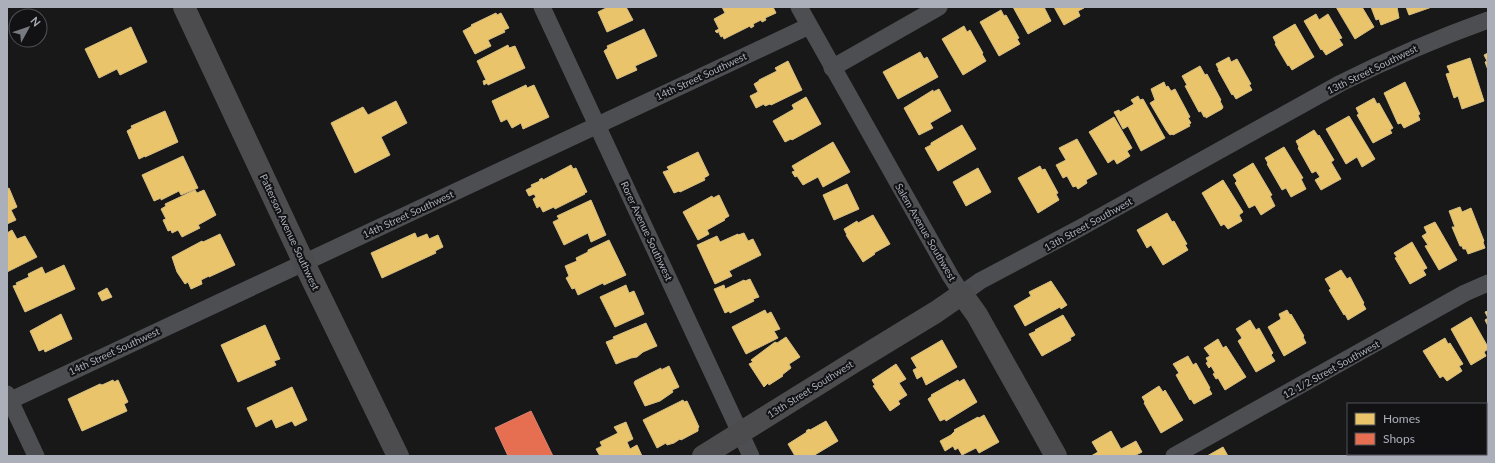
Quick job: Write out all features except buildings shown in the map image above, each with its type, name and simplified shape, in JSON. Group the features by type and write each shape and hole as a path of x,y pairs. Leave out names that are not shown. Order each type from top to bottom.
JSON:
{"main road":[{"name":"Patterson Avenue Southwest","path":"184,7 304,263 398,456"},
{"name":"13th Street Southwest","path":"703,456 936,312 962,294"},
{"name":"Salem Avenue Southwest","path":"962,294 977,315 1056,456"}],"street":[{"name":"Rorer Avenue Southwest","path":"542,7 751,456"},
{"name":"Salem Avenue Southwest","path":"799,7 832,68 962,294"},
{"path":"832,68 939,7"},
{"name":"13th Street Southwest","path":"962,294 980,281 1080,228 1341,83 1384,61 1452,32 1488,20"},
{"name":"14th Street Southwest","path":"8,399 304,263 809,26"},
{"name":"12 1/2 Street Southwest","path":"1174,456 1465,293 1488,283"},
{"path":"8,399 36,456"}]}
